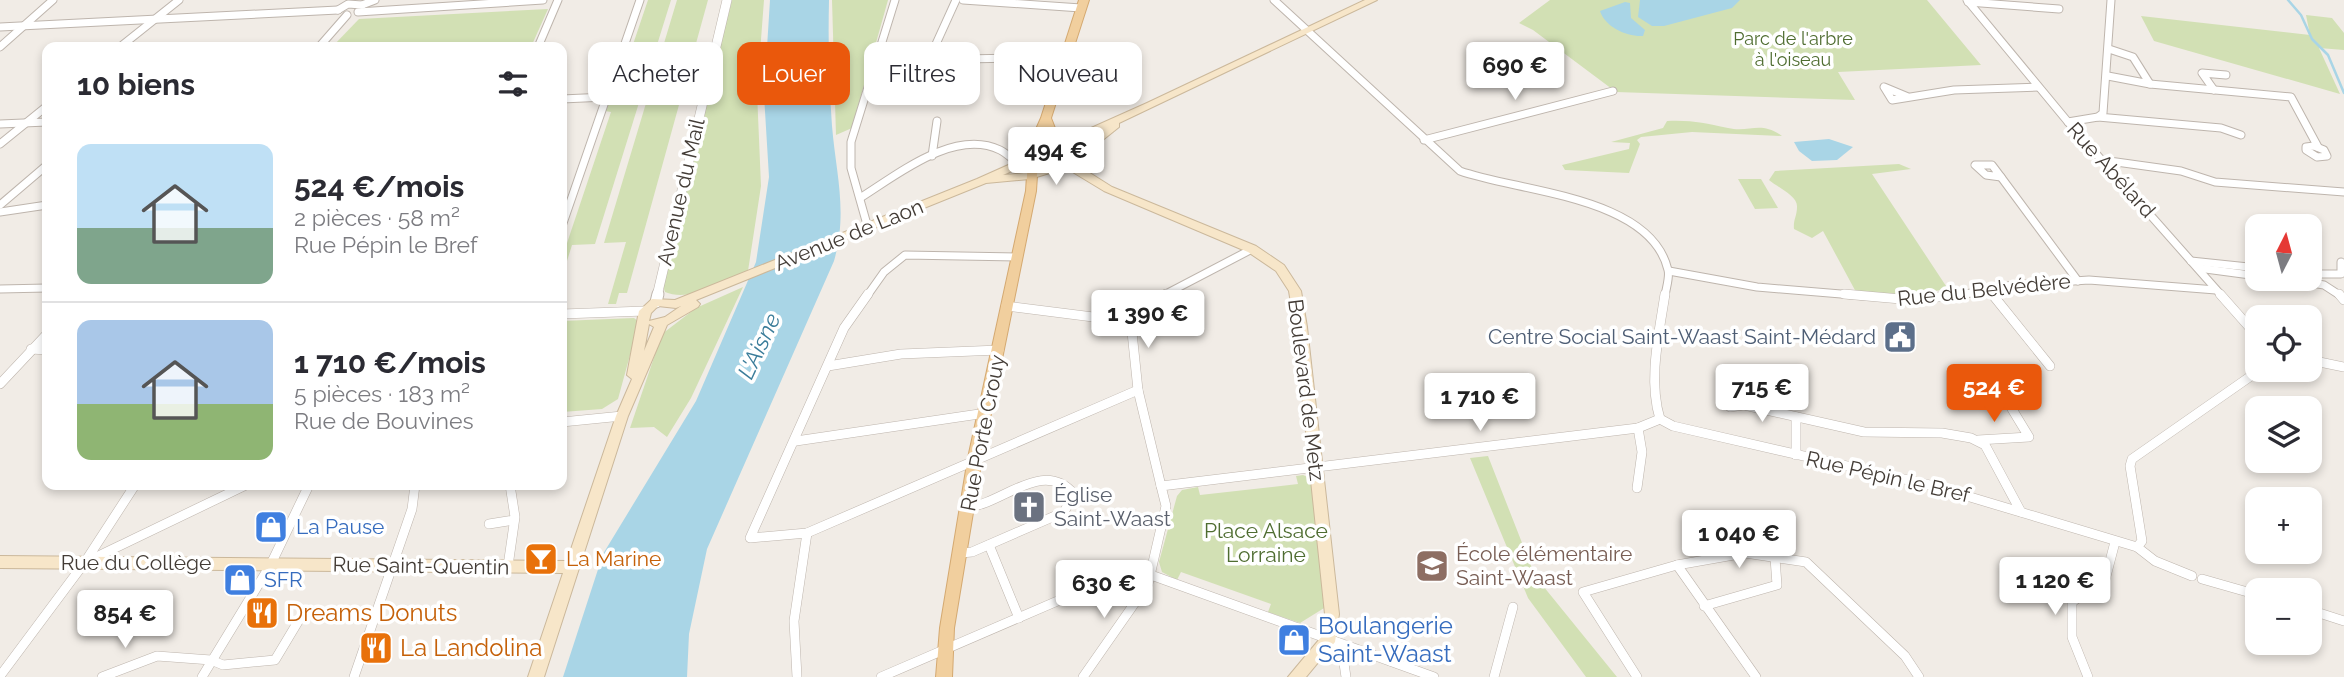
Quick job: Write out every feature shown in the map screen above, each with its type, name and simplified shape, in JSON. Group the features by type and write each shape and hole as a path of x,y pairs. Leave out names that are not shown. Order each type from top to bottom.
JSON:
{"main road":[{"path":"981,181 1031,184 1068,164 1123,118 1372,0"},
{"path":"1069,42 1082,4"},
{"path":"1050,105 1046,118 1056,146 1068,164 1094,180"},
{"name":"Rue Porte Crouy","path":"944,677 975,458 1031,184 1035,142 1046,118"},
{"name":"Avenue de Laon","path":"662,323 677,308 718,289 981,181 1123,118"},
{"path":"1052,133 1077,138"},
{"path":"1088,149 1088,167 1094,180"},
{"name":"Boulevard de Metz","path":"1094,180 1108,189 1252,249 1280,268 1295,291 1332,614 1330,637"},
{"path":"629,397 645,315 656,302 677,308"},
{"path":"536,677 622,416 662,323 645,315"},
{"name":"Rue du Collège","path":"0,562 271,564"},
{"name":"Rue Saint-Quentin","path":"271,564 571,567"},
{"path":"1296,677 1330,637"}],"street":[{"path":"0,47 53,0"},
{"path":"126,42 179,0"},
{"path":"324,42 360,5 375,0"},
{"path":"383,0 387,8"},
{"path":"0,27 338,10 346,2 387,8 543,0"},
{"path":"540,42 558,0"},
{"path":"625,42 640,0"},
{"name":"Avenue du Mail","path":"656,302 727,0"},
{"path":"865,229 850,168 851,142 895,0"},
{"path":"937,42 956,0"},
{"path":"963,0 1082,4"},
{"path":"1161,486 1642,427 1660,419 1654,403 1656,366 1669,271 1666,259 1651,235 1617,212 1480,180 1460,171 1274,0"},
{"path":"2098,117 2103,113 2108,76 2111,0"},
{"path":"1967,1 2059,9"},
{"name":"Rue Abélard","path":"1967,1 2068,122 2245,322"},
{"path":"338,10 340,14 348,15"},
{"path":"2109,49 2133,57 2150,84"},
{"path":"2214,90 2203,73 2226,75"},
{"path":"2108,76 2150,84 2214,90 2291,97 2301,94"},
{"path":"1908,97 1954,90 2038,87"},
{"path":"1424,140 1613,91"},
{"path":"2291,97 2318,147"},
{"path":"567,99 588,98"},
{"path":"567,211 603,105"},
{"path":"0,144 42,110"},
{"path":"2068,122 2098,117 2221,128 2241,135"},
{"path":"932,156 937,121"},
{"path":"0,124 42,122"},
{"path":"859,198 932,156 965,147 991,147 1008,153 1018,163"},
{"path":"2102,160 2181,171 2215,182 2344,192"},
{"path":"0,205 42,169"},
{"path":"2001,177 2078,281"},
{"path":"0,212 42,206"},
{"path":"1006,306 1101,318 1130,313 1252,249"},
{"path":"1017,257 901,256 865,294 844,328 796,441 750,533 750,538 807,533 975,458 1138,390"},
{"path":"2191,261 2245,267"},
{"path":"2322,275 2341,274 2341,262"},
{"path":"2198,268 2245,274"},
{"name":"Rue du Belvédère","path":"1669,271 1757,287 1882,299 1945,297 2078,281 2216,290"},
{"path":"2322,284 2338,290 2344,300"},
{"path":"0,289 15,291 42,288"},
{"path":"1988,290 2050,366"},
{"path":"0,297 15,291"},
{"path":"1083,677 1148,584 1166,506 1138,390 1130,313"},
{"path":"567,314 645,315"},
{"path":"0,384 42,339"},
{"path":"32,349 42,350"},
{"path":"828,366 901,354 999,349"},
{"path":"2322,362 2344,367"},
{"path":"2137,547 2142,541 2138,498 2130,466 2132,459 2245,381"},
{"path":"1730,407 1744,405 1861,432 1956,432 1985,444 2021,512"},
{"path":"1978,440 2029,437 2012,409"},
{"path":"796,441 986,413"},
{"path":"567,422 622,416"},
{"path":"1796,417 1796,455"},
{"name":"Rue Pépin le Bref","path":"1660,419 1673,426 1930,485 2137,547 2155,561 2245,591"},
{"path":"1637,488 1637,472 1645,448 1642,427"},
{"path":"961,552 989,545 1064,512 1073,501 1074,494 1071,487 1060,478 1043,479 980,506 968,507"},
{"path":"6,677 0,676 85,562 132,490"},
{"path":"85,562 236,490"},
{"path":"202,677 271,564 307,490"},
{"path":"354,677 412,509 414,490"},
{"path":"511,490 514,520 511,567"},
{"path":"489,524 514,520"},
{"path":"797,677 794,621 807,533"},
{"path":"2088,677 2073,637 2072,602 2105,580 2115,542"},
{"path":"989,545 1019,618"},
{"path":"1637,677 1583,592 1677,565 1745,553 1806,562 1905,656 1919,677"},
{"path":"1705,607 1777,585 1775,558"},
{"path":"1677,565 1756,677"},
{"path":"881,677 1127,571 1151,571 1434,677"},
{"path":"1494,677 1513,607"},
{"path":"2322,614 2344,621"},
{"path":"102,677 146,657 211,660 223,665 275,660 299,620"},
{"path":"1330,637 1342,650 1346,677"}],"green space":[{"path":"648,0 671,0 658,42 634,42"},
{"path":"677,0 708,0 696,42 664,42"},
{"path":"732,0 764,0 761,42 737,42 737,105 758,105 761,186 748,271 696,293 675,295 665,292 663,286 706,105 723,105 721,42"},
{"path":"832,0 888,0 876,42 864,42 864,85 852,128 836,135 835,105 850,105 850,42 833,42"},
{"name":"Parc de l'arbre à l'oiseau","path":"1550,0 1927,0 1981,65 1838,72 1855,100 1616,92 1533,30 1519,23"},
{"path":"548,9 533,42 337,42 359,19"},
{"path":"2306,15 2332,18 2344,33 2344,50 2319,48 2340,94 2154,41 2141,16 2310,35"},
{"path":"607,105 638,105 595,244 572,245 567,261 567,243 611,112 605,111"},
{"path":"645,105 679,105 627,293 619,293 616,304 608,304 626,242 604,243"},
{"path":"1667,121 1698,122 1736,129 1761,128 1782,136 1692,132 1641,137 1637,140 1640,144 1629,173 1565,170 1562,165 1629,149 1630,143 1611,142 1663,128"},
{"path":"1899,164 1911,169 1872,174 1948,289 1901,296 1856,292 1823,231 1812,238 1794,229 1797,210 1794,199 1769,180 1775,171"},
{"path":"1738,179 1761,179 1778,208 1755,209"},
{"path":"743,287 691,398 667,437 654,427 630,428 662,334 696,308"},
{"path":"634,318 639,322 618,399 602,409 567,412 567,321"},
{"path":"1488,456 1535,576 1617,677 1586,677 1528,598 1470,458"},
{"name":"Place Alsace Lorraine","path":"1303,475 1312,479 1329,605 1300,623 1268,612 1271,604 1181,572 1177,580 1162,572 1159,562 1177,496 1182,490 1198,487 1200,495 1298,484 1296,476"}],"water":[{"path":"770,0 829,0 829,42 767,42"},
{"path":"1640,0 1740,0 1732,8 1664,26 1652,26 1638,17"},
{"path":"1625,2 1630,3 1631,18 1645,30 1643,36 1617,30 1607,22 1600,11"},
{"name":"L'Aisne","path":"765,105 831,105 841,209 834,261 707,549 689,634 687,677 563,677 603,554 696,401 756,262 769,177"},
{"path":"1829,139 1853,147 1837,160 1812,161 1799,151 1794,142"}],"waterway":[{"path":"2288,0 2301,15 2312,39 2328,55 2344,93"}],"place":[{"name":"Centre Social Saint-Waast Saint-Médard","path":"1900,337"},
{"name":"Église Saint-Waast","path":"1029,507"},
{"name":"La Pause","path":"271,527"},
{"name":"La Marine","path":"541,559"},
{"name":"École élémentaire Saint-Waast","path":"1432,566"},
{"name":"SFR","path":"240,580"},
{"name":"Dreams Donuts","path":"262,613"},
{"name":"Boulangerie Saint-Waast","path":"1294,640"},
{"name":"La Landolina","path":"376,648"}]}
